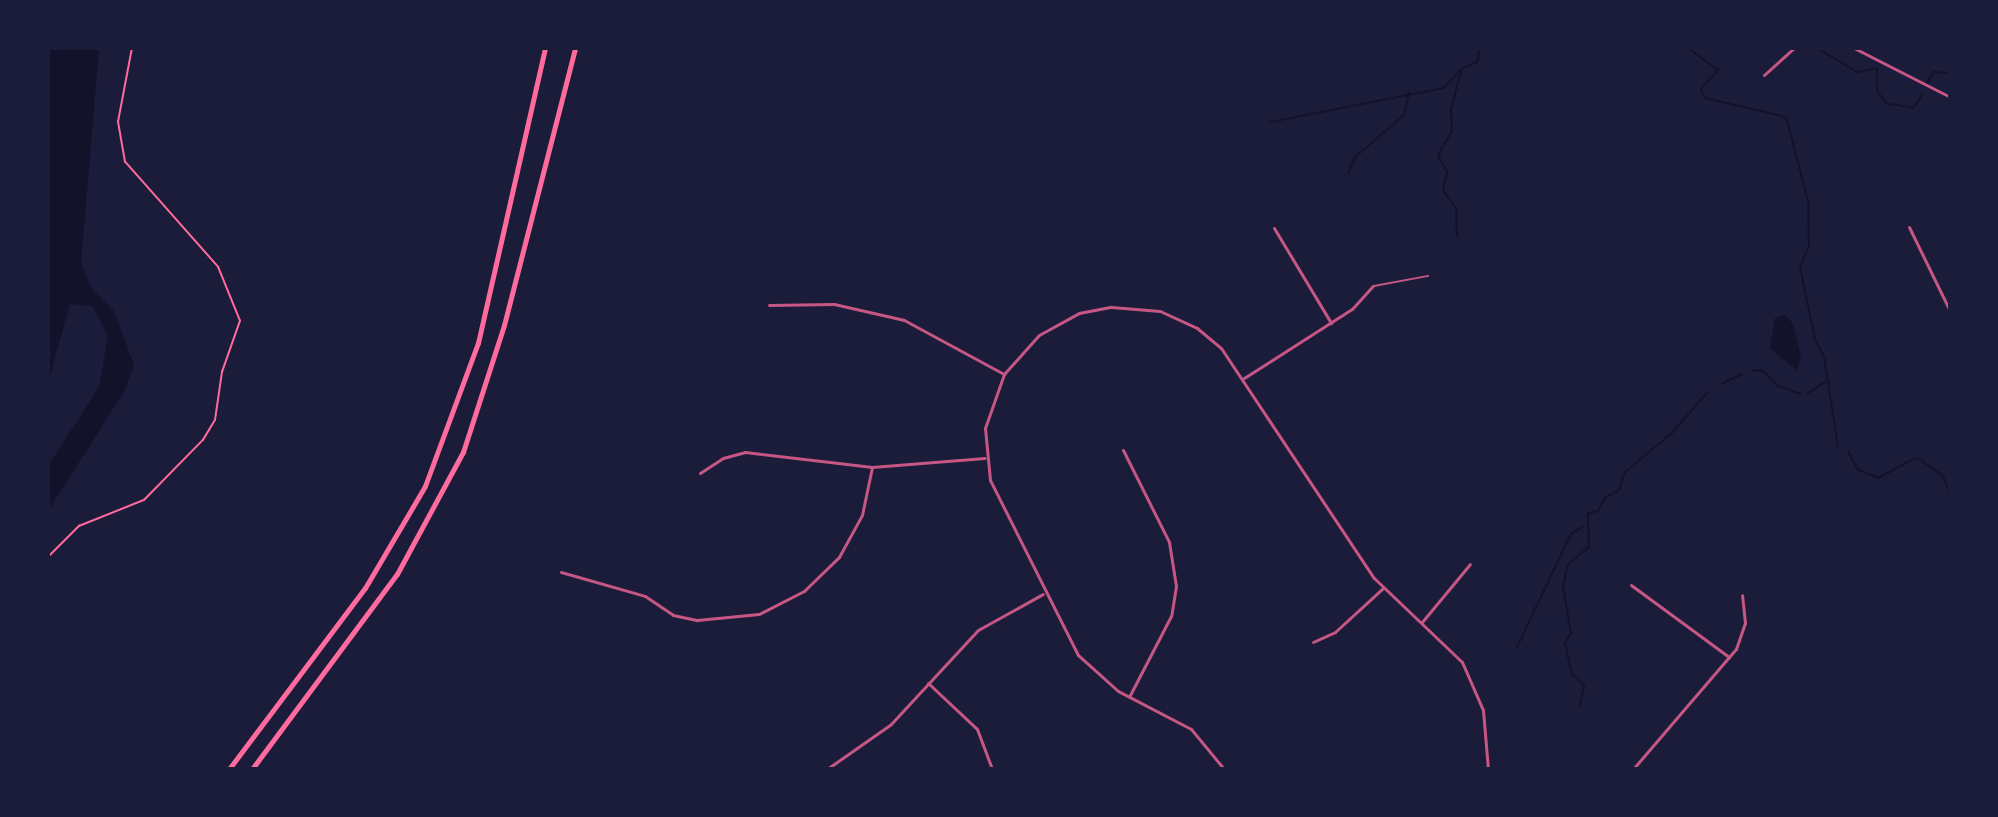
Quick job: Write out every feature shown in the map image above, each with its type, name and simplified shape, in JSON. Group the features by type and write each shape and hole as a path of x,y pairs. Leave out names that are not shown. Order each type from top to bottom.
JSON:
{"highway":[{"path":"229,769 365,588 434,466 478,343 545,48"},
{"path":"252,769 397,574 463,452 504,325 575,48"}],"street":[{"path":"1764,75 1794,48"},
{"path":"1854,48 1950,97"},
{"path":"1909,227 1950,311"},
{"path":"1274,228 1331,323"},
{"path":"1244,378 1331,323 1373,286"},
{"path":"770,305 834,304 904,320 1004,374"},
{"path":"1224,769 1191,729 1129,697 1078,655 1043,594 995,496 986,458 988,413 1004,374 1027,345 1064,319 1128,306 1160,311 1197,328 1244,378 1383,588 1422,622 1470,676 1483,710 1488,769"},
{"path":"1123,450 1168,542 1176,586 1171,616 1129,697"},
{"path":"700,472 723,458 745,452 872,467 986,458"},
{"path":"561,572 645,596 673,615 697,620 759,614 804,591 839,557 862,514 872,467"},
{"path":"1422,622 1470,564"},
{"path":"1631,585 1729,657"},
{"path":"1313,642 1335,632 1383,588"},
{"path":"827,769 891,724 978,630 1043,594"},
{"path":"1633,769 1729,657 1743,632 1742,595"},
{"path":"928,683 977,729 992,769"}],"lane":[{"path":"1373,286 1428,276"}],"path":[{"path":"48,557 79,526 144,500 203,440 215,420 222,372 240,321 218,267 125,162 118,122 132,48"}],"shaded area":[{"path":"48,48 99,48 81,263 91,288 114,311 134,365 125,390 48,511 48,466 99,387 108,336 92,306 70,304 48,383"},
{"path":"1785,315 1793,324 1801,356 1797,370 1770,349 1775,318"}],"waterway":[{"path":"1270,122 1444,88 1461,69 1477,62 1480,48"},
{"path":"1688,48 1718,70 1701,89 1705,98 1786,117 1808,201 1809,246 1800,267 1815,340 1824,356 1838,446"},
{"path":"1817,48 1857,72 1877,68 1877,91 1886,103 1913,108 1922,95"},
{"path":"1457,236 1456,208 1443,190 1447,172 1438,155 1452,131 1451,109 1461,71"},
{"path":"1927,84 1933,72 1950,73"},
{"path":"1348,174 1355,157 1404,115 1409,93"},
{"path":"1752,370 1763,371 1778,386 1801,394"},
{"path":"1722,384 1742,374"},
{"path":"1808,393 1827,380"},
{"path":"1580,706 1584,685 1572,674 1565,643 1571,633 1563,587 1568,564 1589,547 1588,513 1598,511 1605,498 1619,490 1625,472 1671,434 1707,393"},
{"path":"1848,451 1857,469 1878,478 1915,458 1921,460 1943,476 1950,494"},
{"path":"1517,647 1571,534 1584,526"}]}
